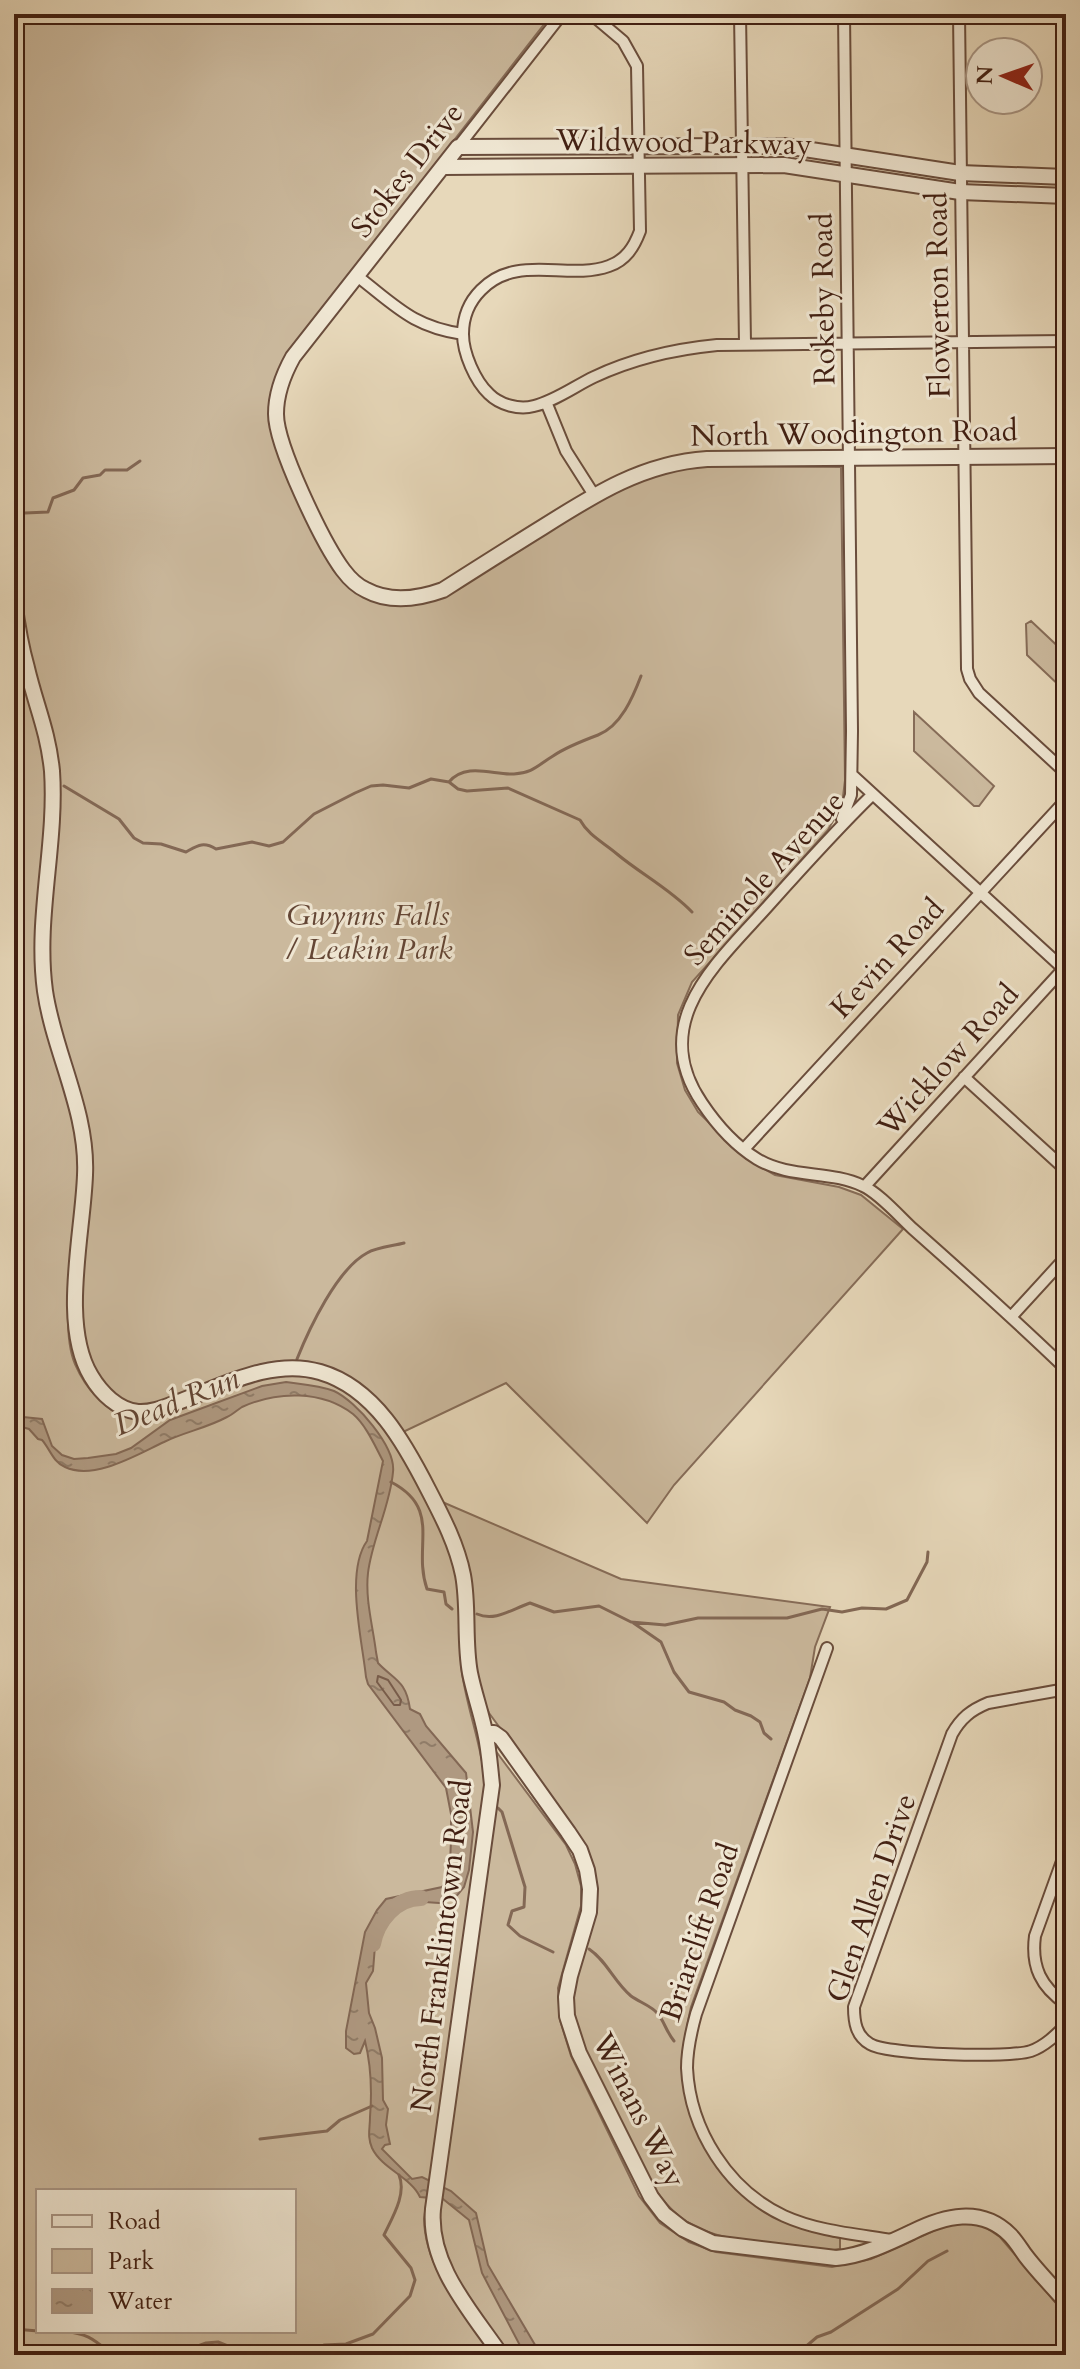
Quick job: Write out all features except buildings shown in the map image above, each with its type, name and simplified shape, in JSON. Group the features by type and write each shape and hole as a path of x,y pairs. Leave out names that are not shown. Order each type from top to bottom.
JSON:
{"street":[{"name":"Stokes Drive","path":"293,357 562,14"},
{"path":"591,14 623,41 634,56 639,75 640,231 624,258 606,267 519,271 497,278 483,288 471,303 463,334 473,368 485,391 494,399 524,408 546,402 595,376 640,360 700,347 745,343 1066,341"},
{"path":"740,14 745,343"},
{"name":"Rokeby Road","path":"835,831 848,806 852,775 844,14"},
{"name":"Flowerton Road","path":"959,14 966,658 970,679 979,693 1066,773"},
{"name":"Wildwood Parkway","path":"458,147 795,147 960,173 1066,177"},
{"name":"Wildwood Parkway","path":"443,167 803,166 960,192 1066,196"},
{"path":"357,276 417,322 440,331 463,334"},
{"name":"North Woodington Road","path":"293,357 285,371 277,400 280,441 344,572 367,591 398,599 443,590 594,495 639,472 677,462 707,459 1066,456"},
{"path":"546,402 566,451 594,495"},
{"name":"North Franklintown Road","path":"14,601 27,669 46,728 52,771 44,968 52,1028 77,1106 85,1148 75,1311 76,1339 81,1359 107,1397 136,1412 159,1409 261,1372 305,1369 343,1381 383,1416 406,1446 459,1555 466,1598 471,1676 491,1737 492,1785 437,2180 433,2241 442,2263 501,2355"},
{"path":"852,775 1065,968"},
{"name":"Seminole Avenue","path":"865,1186 783,1170 757,1159 718,1124 693,1089 683,1060 685,1016 705,976 835,831 872,795"},
{"name":"Kevin Road","path":"744,1149 1066,800"},
{"name":"Wicklow Road","path":"865,1186 1065,968"},
{"path":"964,1077 1066,1170"},
{"path":"865,1186 1012,1316 1066,1369"},
{"path":"1012,1316 1066,1257"},
{"name":"Briarclift Road","path":"827,1648 696,2014 687,2069 691,2097 706,2138 716,2157 749,2193 775,2211 814,2227 893,2241"},
{"name":"Glen Allen Drive","path":"1066,1689 988,1703 959,1722 952,1734 854,2007 855,2024 862,2038 891,2051 1017,2054 1043,2045 1066,2025"},
{"name":"Winans Way","path":"491,1737 580,1850 590,1889 589,1912 566,1997 570,2032 637,2171 664,2214 683,2229 713,2243 822,2257 847,2257 893,2241"},
{"path":"1065,1857 1033,1948 1034,1962 1045,1986 1066,2004"},
{"path":"893,2241 951,2217 980,2218 1010,2234 1059,2286 1066,2302"}],"green space":[{"name":"Gwynns Falls / Leakin Park","path":"14,14 552,14 300,339 277,378 270,412 283,465 334,571 359,593 385,604 399,605 445,595 610,492 648,475 681,467 841,467 845,780 842,805 828,830 692,982 678,1015 677,1063 685,1090 698,1112 745,1158 775,1175 839,1187 861,1195 903,1229 674,1485 647,1523 506,1383 401,1433 384,1411 295,1364 188,1397 147,1406 134,1406 112,1396 90,1365 79,1330 89,1154 56,1028 46,949 55,787 21,627 14,552"},
{"path":"1031,621 1066,654 1066,692 1027,655 1026,624"},
{"path":"14,641 35,716 45,773 46,817 37,942 39,992 48,1034 73,1115 79,1157 68,1293 70,1345 75,1364 84,1381 105,1405 132,1417 266,1377 306,1376 325,1380 348,1392 370,1412 409,1464 439,1524 457,1577 462,1673 486,1789 424,2219 426,2238 439,2274 492,2355 14,2355"},
{"path":"914,712 994,786 979,806 974,806 914,751"},
{"path":"440,1501 621,1579 830,1607 815,1647 810,1678 691,2007 684,2053 687,2098 693,2120 713,2160 728,2179 765,2212 802,2228 840,2238 840,2249 812,2249 707,2232 677,2214 650,2181 581,2044 574,2022 574,1981 595,1911 575,1830 489,1713 476,1684 470,1599"},
{"path":"495,1750 566,1845 575,1864 581,1886 581,1906 558,1988 560,2020 571,2056 639,2196 660,2223 689,2242 716,2252 832,2267 871,2259 949,2224 967,2222 985,2227 1000,2237 1066,2315 1066,2355 505,2355 452,2275 440,2251 437,2217 492,1752"}],"water":[{"name":"Dead Run","path":"286,1382 322,1387 343,1396 373,1426 388,1450 393,1472 391,1485 370,1560 367,1583 378,1663 402,1686 410,1709 420,1714 426,1726 466,1773 473,1832 464,1887 455,1898 439,1903 410,1901 398,1904 387,1911 376,1933 373,1971 366,1983 369,2013 382,2058 383,2100 388,2109 386,2125 390,2144 382,2149 412,2179 422,2177 451,2191 476,2213 488,2265 541,2355 525,2355 482,2273 469,2220 443,2199 420,2197 372,2148 369,2136 369,2059 365,2041 360,2053 354,2054 346,2048 346,2031 365,1932 386,1899 442,1887 450,1864 451,1840 451,1814 446,1788 368,1684 366,1677 357,1606 357,1570 367,1541 383,1461 370,1436 358,1419 341,1406 313,1397 284,1396 242,1407 219,1421 129,1459 89,1471 65,1467 29,1429 14,1425 14,1416 42,1419 52,1446 62,1455 74,1459 116,1454 131,1448 170,1420 262,1386"}],"waterway":[{"path":"14,518 25,513 48,512 53,498 74,490 83,478 100,475 105,470 127,470 140,461"},
{"path":"449,782 463,772 526,772 563,750 606,731 625,710 641,676"},
{"path":"14,753 23,759"},
{"path":"64,786 119,819 134,838 143,843 161,844 186,852 204,845 216,849 252,842 269,846 283,842 314,814 371,786 409,788 431,779 449,782 467,791 508,788 580,820 597,838 692,912"},
{"path":"297,1359 317,1316 345,1272 371,1251 404,1243"},
{"path":"391,1482 407,1493 421,1516 423,1573 427,1589 444,1592 446,1604 452,1609"},
{"path":"477,1614 497,1616 530,1603 554,1612 599,1606 631,1622 665,1625 698,1618 787,1618 822,1609 842,1612 862,1608 886,1609 907,1600 927,1562 928,1552"},
{"path":"632,1622 661,1642 674,1672 689,1692 724,1702 751,1716 760,1722 764,1733 771,1739"},
{"path":"498,1808 502,1812 525,1887 524,1907 512,1911 508,1925 520,1936 553,1952"},
{"name":"Dead Run","path":"373,1944 389,1912 404,1902 421,1898"},
{"path":"589,1949 631,1996 655,2011 674,2041"},
{"path":"260,2139 327,2131 340,2120 372,2106"},
{"path":"308,2355 324,2345 346,2344 373,2334 410,2296 415,2280 411,2268 384,2235 400,2198 399,2175"},
{"path":"796,2355 817,2337 831,2332 898,2289 928,2261 947,2251"},
{"path":"14,2329 36,2331"},
{"path":"74,2333 90,2338 113,2355"},
{"path":"153,2355 179,2353 218,2342 240,2351 278,2355"}]}
